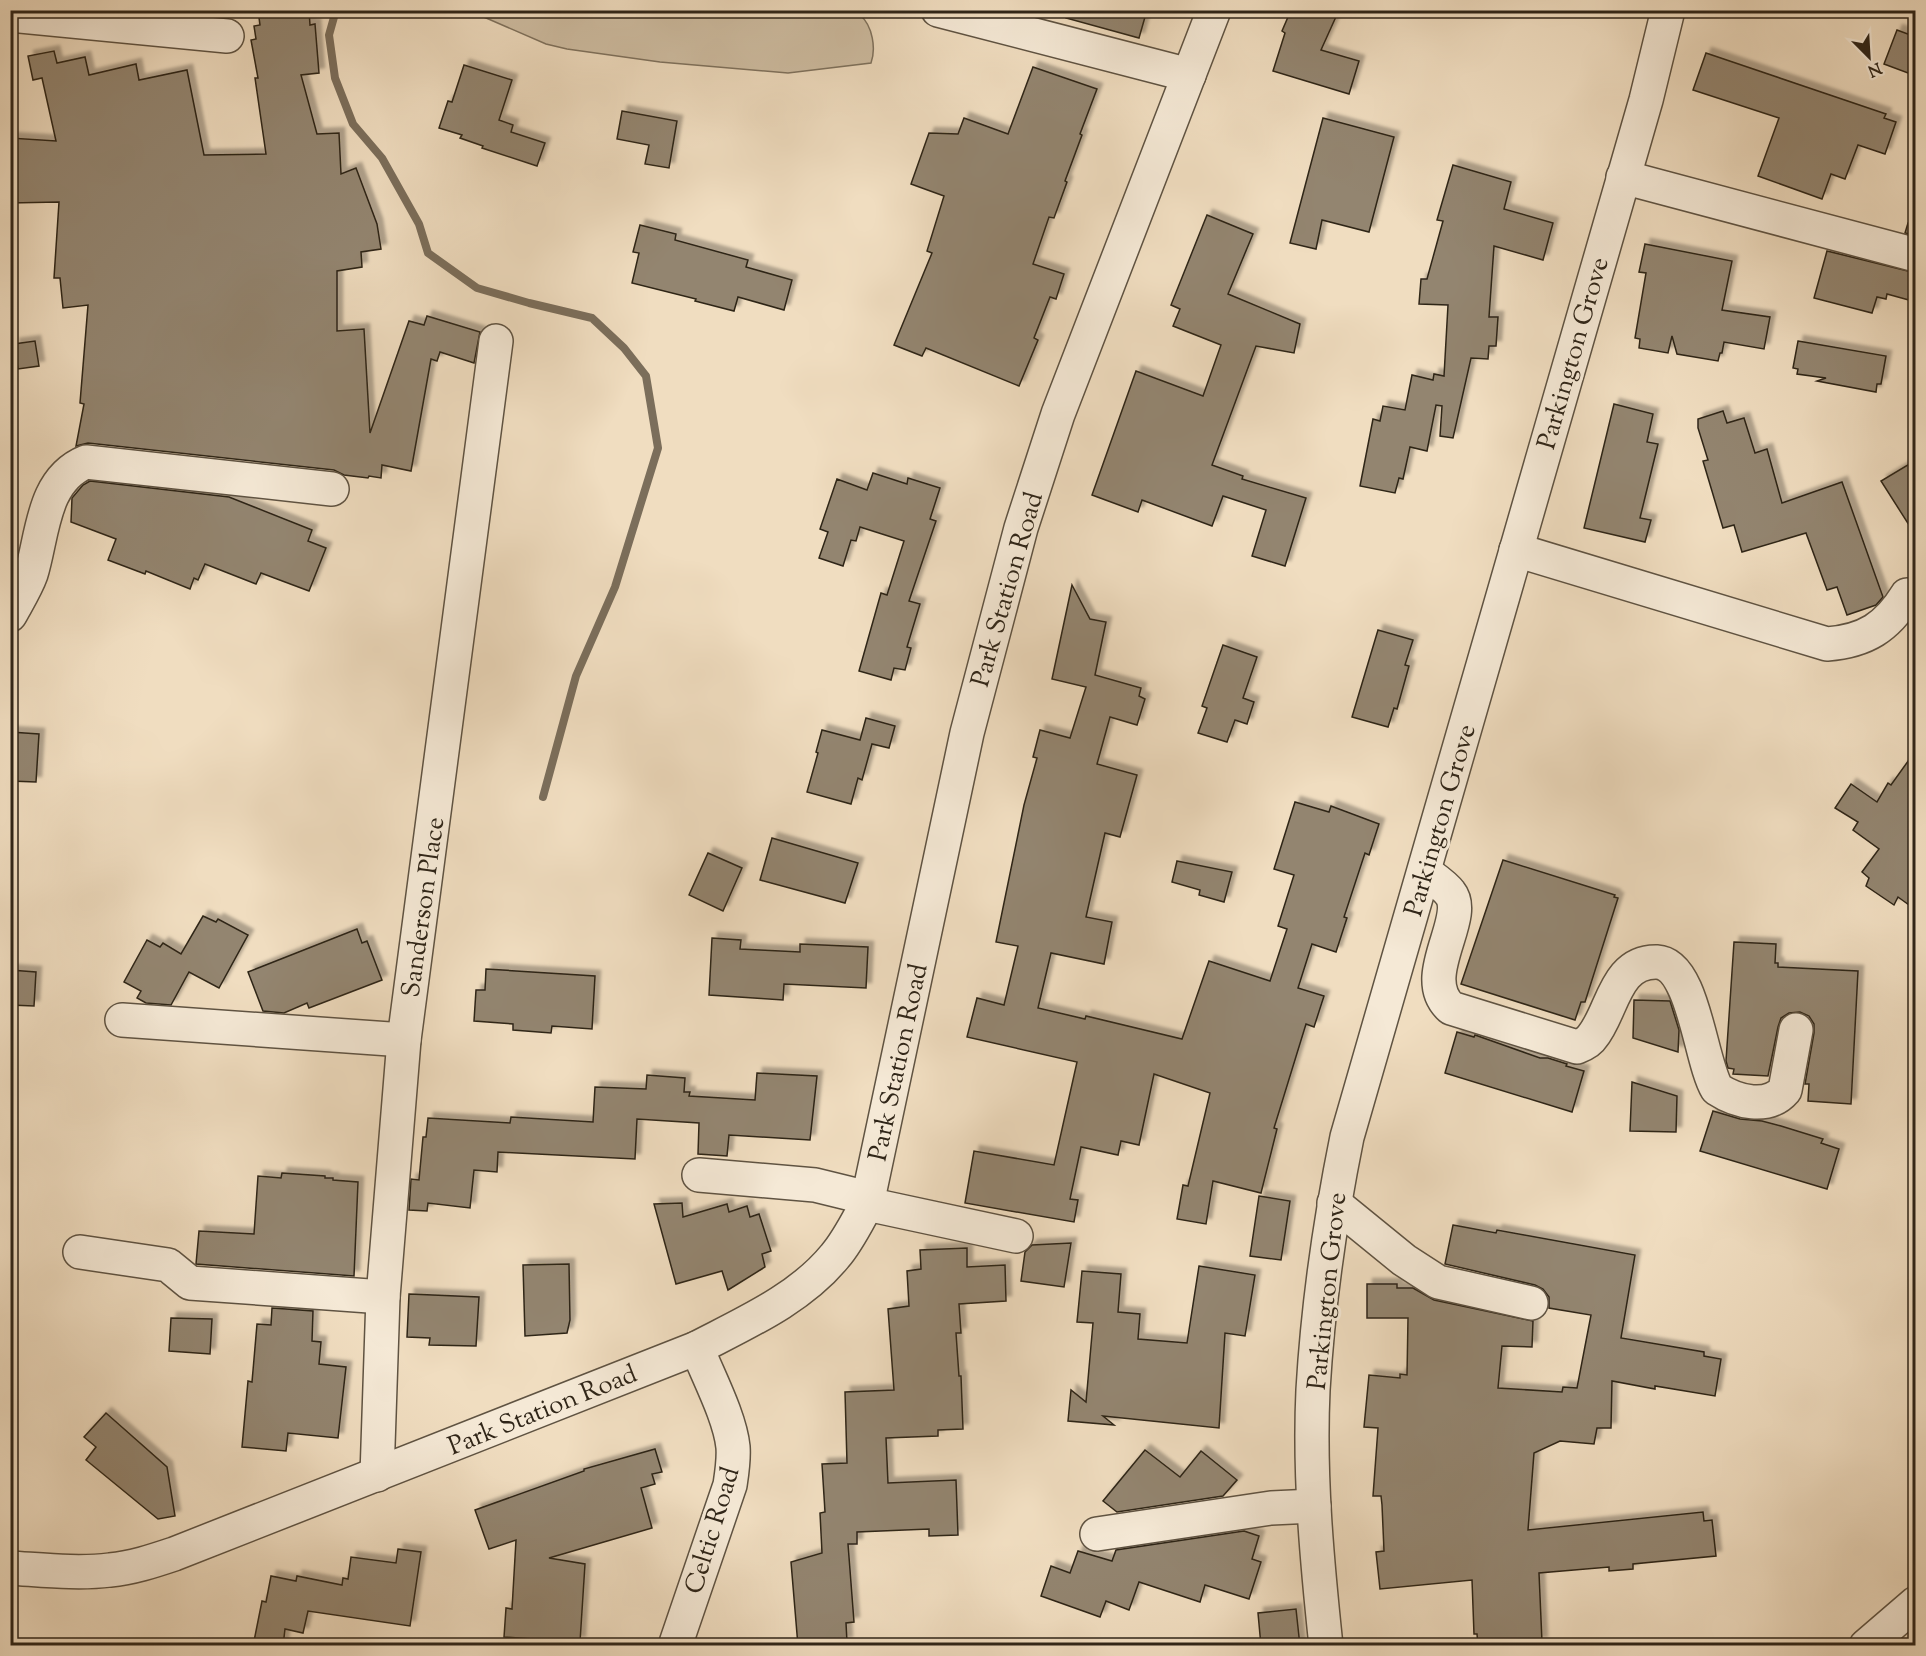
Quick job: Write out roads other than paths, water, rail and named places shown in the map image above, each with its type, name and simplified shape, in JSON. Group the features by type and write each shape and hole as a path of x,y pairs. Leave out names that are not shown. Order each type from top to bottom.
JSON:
{"street":[{"path":"938,10 1189,75"},
{"name":"Park Station Road","path":"10,1568 82,1572 110,1570 138,1565 174,1554 697,1348 773,1307 819,1274 836,1255 867,1201 967,733 1021,528 1059,414 1214,10"},
{"name":"Parkington Grove","path":"1326,1646 1314,1506 1315,1369 1321,1291 1334,1203 1347,1137 1646,100 1668,10"},
{"path":"10,15 227,36"},
{"path":"1623,177 1916,255"},
{"name":"Sanderson Place","path":"377,1475 383,1297 404,1040 496,341"},
{"path":"10,615 31,575 43,518 59,481 75,467 86,462 332,489"},
{"path":"1515,550 1827,644 1846,642 1882,626 1896,613 1907,595"},
{"path":"1425,872 1451,894 1455,908 1438,976 1444,1002 1451,1008 1577,1047 1592,1038 1624,976 1636,966 1648,962 1663,963 1680,976 1695,1015 1707,1068 1717,1089 1743,1100 1764,1103 1779,1097 1785,1090 1796,1030"},
{"path":"122,1020 404,1040"},
{"path":"699,1175 815,1185 867,1201 1016,1236"},
{"path":"1334,1203 1404,1260 1438,1282 1531,1303"},
{"path":"80,1252 168,1265 190,1283 383,1297"},
{"name":"Celtic Road","path":"675,1646 730,1485 734,1463 729,1428 697,1348"},
{"path":"1097,1534 1271,1508 1314,1506"},
{"path":"1866,1646 1916,1603"}],"waterway":[{"path":"336,10 329,35 335,78 353,124 382,158 419,224 428,253 477,288 592,318 624,348 646,376 658,448 615,587 576,676 543,797"}]}
